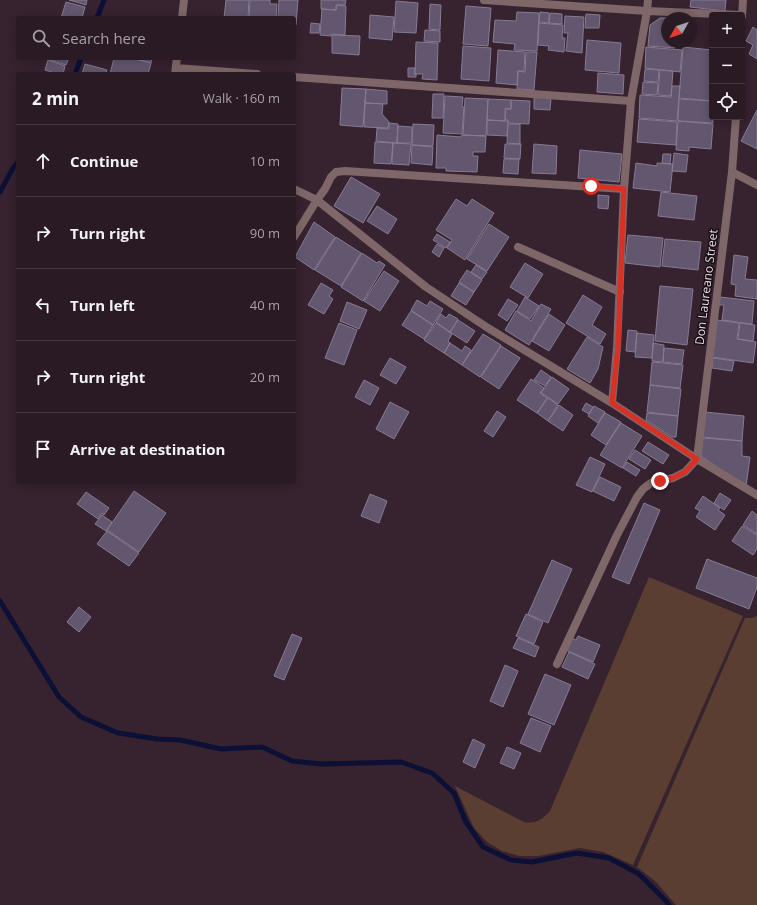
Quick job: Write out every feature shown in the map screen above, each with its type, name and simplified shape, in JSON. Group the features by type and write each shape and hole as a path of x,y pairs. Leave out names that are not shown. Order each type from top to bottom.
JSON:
{"street":[{"path":"182,16 184,0"},
{"path":"484,0 709,14"},
{"path":"612,403 618,347 624,189 631,101 648,0"},
{"path":"742,12 743,0"},
{"path":"177,60 175,71 202,72"},
{"path":"296,77 631,101"},
{"name":"Don Laureano Street","path":"697,459 732,172 736,120"},
{"path":"296,234 317,200 326,189 331,177 336,172 345,171 624,189"},
{"path":"732,172 757,185"},
{"path":"296,190 317,200 426,287 488,328 612,403 697,459 757,495"},
{"path":"518,247 620,292"},
{"path":"557,664 617,535 637,497 643,489 651,483 673,478 685,472 697,459"}],"shaded area":[{"path":"649,577 743,616 633,865 603,852 580,848 538,856 519,856 502,851 487,842 474,828 455,786 524,822 536,822 550,811"},
{"path":"757,616 757,905 676,905 656,882 637,867 745,618"}],"building":[{"path":"69,0 87,0 86,5"},
{"path":"226,0 249,0 248,16 224,16"},
{"path":"250,0 270,0 270,4 277,4 276,16 249,16"},
{"path":"279,0 298,0 296,25 296,16 278,16"},
{"path":"321,0 346,0 345,5 336,5 336,10 321,9"},
{"path":"691,0 726,0 725,11 690,7"},
{"path":"396,1 418,3 416,33 394,32"},
{"path":"66,2 85,7 83,16 62,16"},
{"path":"430,4 441,5 440,30 429,29"},
{"path":"337,5 346,6 345,35 320,35 322,9 336,10"},
{"path":"466,6 491,8 488,46 463,44"},
{"path":"517,12 539,13 537,51 514,50 515,44 493,42 495,20 516,21"},
{"path":"540,12 549,13 549,23 539,22"},
{"path":"550,13 562,14 562,24 549,23"},
{"path":"586,14 600,15 599,28 585,28"},
{"path":"370,15 394,17 392,40 369,38"},
{"path":"565,16 584,17 582,53 566,51 568,33 564,33"},
{"path":"661,18 661,47 648,46 650,25"},
{"path":"311,23 320,24 319,33 310,33"},
{"path":"539,23 563,25 562,38 565,38 564,52 548,50 549,46 538,45"},
{"path":"753,27 757,30 757,59 749,54 753,45 746,41"},
{"path":"425,30 440,31 440,42 424,41"},
{"path":"332,35 360,36 359,55 332,53"},
{"path":"587,40 621,43 619,73 585,70"},
{"path":"416,42 438,43 437,80 422,79 423,74 415,74"},
{"path":"463,46 491,48 489,81 461,79"},
{"path":"646,47 682,50 680,72 645,68"},
{"path":"683,48 709,50 709,101 679,98"},
{"path":"498,50 525,52 524,71 518,71 517,85 496,83"},
{"path":"526,52 537,52 534,90 517,89 518,71 525,72"},
{"path":"48,60 65,66 64,72 52,72 45,70"},
{"path":"50,60 68,60 66,65"},
{"path":"114,60 138,60 151,63 149,72 110,72"},
{"path":"140,60 152,60 151,63"},
{"path":"85,64 107,70 106,72 83,72"},
{"path":"408,68 415,68 414,74 416,74 416,77 408,77"},
{"path":"645,69 659,70 658,82 644,81"},
{"path":"660,70 673,71 671,96 658,95"},
{"path":"598,73 624,75 623,94 597,92"},
{"path":"643,82 658,83 657,95 642,94"},
{"path":"672,86 680,86 677,121 639,118 640,95 671,97"},
{"path":"342,88 366,89 363,127 340,125"},
{"path":"366,89 387,91 387,104 365,103"},
{"path":"433,94 444,94 443,118 432,118"},
{"path":"445,96 463,97 462,107 464,107 462,134 443,133"},
{"path":"534,97 551,98 550,110 534,109"},
{"path":"465,98 488,99 486,136 463,135"},
{"path":"488,99 511,100 511,109 505,108 505,121 487,120"},
{"path":"679,99 709,101 709,120 713,120 713,123 678,121"},
{"path":"511,100 530,101 529,124 508,123 508,120 505,120 506,109 511,109"},
{"path":"365,103 383,104 382,114 389,122 388,128 364,127"},
{"path":"757,110 757,149 741,141"},
{"path":"639,119 677,122 676,145 637,142"},
{"path":"487,120 508,121 507,136 487,135"},
{"path":"678,121 713,124 711,149 689,147 689,151 676,150"},
{"path":"389,123 398,124 397,143 376,141 377,128 389,129"},
{"path":"413,124 434,125 433,146 412,145"},
{"path":"508,124 520,124 520,144 507,143"},
{"path":"398,126 412,127 412,143 397,143"},
{"path":"437,135 461,137 462,135 486,136 485,152 473,152 473,156 478,156 477,172 446,171 446,168 436,168"},
{"path":"375,142 393,143 391,164 374,163"},
{"path":"393,143 411,144 409,165 392,164"},
{"path":"505,144 521,144 520,159 504,158"},
{"path":"534,144 557,146 556,174 532,173"},
{"path":"412,145 433,147 432,165 411,163"},
{"path":"580,150 622,154 619,182 578,178"},
{"path":"674,153 688,155 686,172 672,171"},
{"path":"663,154 671,154 670,164 662,163"},
{"path":"504,159 519,159 518,174 503,173"},
{"path":"636,163 657,166 657,163 673,164 670,192 633,188"},
{"path":"351,177 380,194 363,223 334,206"},
{"path":"661,192 697,196 694,220 658,216"},
{"path":"598,195 609,196 608,209 598,208"},
{"path":"456,199 467,206 472,199 494,213 465,260 447,248 452,240 436,230"},
{"path":"377,206 397,219 388,234 367,221"},
{"path":"314,222 335,237 314,270 296,258"},
{"path":"489,224 509,237 487,271 467,259"},
{"path":"437,234 450,242 446,248 433,240"},
{"path":"628,235 663,238 660,267 625,263"},
{"path":"336,237 361,253 341,286 315,270"},
{"path":"665,239 701,242 698,270 662,266"},
{"path":"437,244 444,248 439,257 432,252"},
{"path":"362,253 377,263 379,261 385,265 363,301 341,287"},
{"path":"734,255 748,257 745,279 757,280 757,299 735,296 736,285 731,284"},
{"path":"525,263 543,274 528,298 510,287"},
{"path":"476,265 487,272 482,279 471,272"},
{"path":"467,270 482,280 474,292 459,282"},
{"path":"384,271 399,281 380,311 364,301"},
{"path":"321,283 333,290 329,296 333,299 324,314 308,305"},
{"path":"459,283 474,292 466,305 451,296"},
{"path":"660,286 693,289 687,345 655,341"},
{"path":"583,295 602,307 592,325 606,334 600,344 566,323"},
{"path":"525,297 539,306 530,319 517,311"},
{"path":"720,297 754,301 752,324 722,320 724,305 719,305"},
{"path":"508,299 518,305 507,321 498,315"},
{"path":"417,300 427,306 430,301 443,309 433,325 411,310"},
{"path":"347,302 367,310 359,329 340,321"},
{"path":"541,304 551,309 529,345 505,330 516,311 531,321"},
{"path":"411,311 433,325 424,339 402,325"},
{"path":"441,314 446,318 449,314 458,319 450,332 436,322"},
{"path":"549,314 565,325 549,351 532,341"},
{"path":"458,320 475,331 467,343 450,332"},
{"path":"717,320 739,323 737,339 756,342 753,363 712,357"},
{"path":"339,323 357,330 344,365 325,358"},
{"path":"436,323 452,334 448,341 450,343 444,353 424,340"},
{"path":"740,323 755,325 753,341 738,339"},
{"path":"628,330 637,331 635,352 626,351"},
{"path":"637,333 654,335 652,358 635,357"},
{"path":"483,334 501,345 480,377 462,365"},
{"path":"587,337 603,347 598,369 590,383 567,369"},
{"path":"450,343 462,351 465,346 471,350 462,365 444,353"},
{"path":"653,343 664,345 663,362 652,361"},
{"path":"501,346 520,358 499,389 481,377"},
{"path":"664,348 684,350 682,364 663,362"},
{"path":"390,358 406,367 396,384 380,375"},
{"path":"713,358 734,361 732,371 712,368"},
{"path":"652,362 683,365 680,388 650,385"},
{"path":"541,370 551,377 545,386 534,380"},
{"path":"552,377 569,389 558,404 541,393"},
{"path":"531,379 544,388 540,393 547,398 537,413 517,400"},
{"path":"364,380 379,388 370,405 355,397"},
{"path":"650,385 681,389 678,416 647,412"},
{"path":"548,398 558,405 548,421 537,413"},
{"path":"390,402 409,412 394,439 376,429"},
{"path":"586,403 593,407 589,414 582,410"},
{"path":"559,405 573,415 563,431 548,421"},
{"path":"594,406 605,412 598,423 588,416"},
{"path":"497,411 506,417 493,437 484,431"},
{"path":"705,412 744,416 742,441 703,437"},
{"path":"605,413 621,422 606,445 591,435"},
{"path":"647,413 678,416 676,437 672,437 646,420"},
{"path":"621,423 642,436 622,468 600,455"},
{"path":"703,438 742,441 742,456 750,457 746,487 701,456"},
{"path":"648,442 669,455 663,464 642,451"},
{"path":"635,450 651,460 645,469 629,459"},
{"path":"590,457 605,464 592,492 576,485"},
{"path":"627,462 640,470 636,476 623,468"},
{"path":"600,477 621,487 614,501 593,491"},
{"path":"134,491 166,513 139,552 107,530"},
{"path":"86,492 109,508 104,515 102,513 98,519 77,504"},
{"path":"720,493 731,500 724,510 714,503"},
{"path":"370,494 387,501 379,523 361,516"},
{"path":"703,496 720,508 718,510 725,515 715,530 696,517 700,511 695,508"},
{"path":"644,503 660,510 629,584 612,577"},
{"path":"752,511 757,515 757,534 743,525"},
{"path":"102,515 112,522 106,531 95,524"},
{"path":"742,526 757,535 757,549 753,555 732,541"},
{"path":"107,531 139,553 129,566 97,544"},
{"path":"707,559 757,578 757,587 749,609 696,588"},
{"path":"552,560 572,569 548,623 528,614"},
{"path":"79,607 91,617 79,632 67,622"},
{"path":"526,614 543,622 534,644 516,636"},
{"path":"292,634 302,638 284,680 274,676"},
{"path":"578,636 600,645 593,662 566,650 572,638 576,640"},
{"path":"518,638 539,647 535,657 513,648"},
{"path":"569,652 595,664 588,679 562,667"},
{"path":"505,665 518,671 503,707 490,701"},
{"path":"545,674 571,685 554,725 528,714"},
{"path":"531,718 551,726 540,752 520,743"},
{"path":"473,739 485,745 475,768 463,762"},
{"path":"507,747 521,753 514,769 500,763"}],"waterway":[{"path":"98,16 104,0"},
{"path":"76,72 80,60"},
{"path":"0,192 16,164"},
{"path":"0,601 59,697 81,717 118,733 157,739 180,740 221,749 262,747 292,761 321,764 401,762 432,773 454,793 466,822 483,847 511,860 532,862 577,853 609,858 639,874 669,905"}],"route":[{"path":"591,186 624,189 618,347 612,403 697,459 685,472 673,478 660,481"}]}
